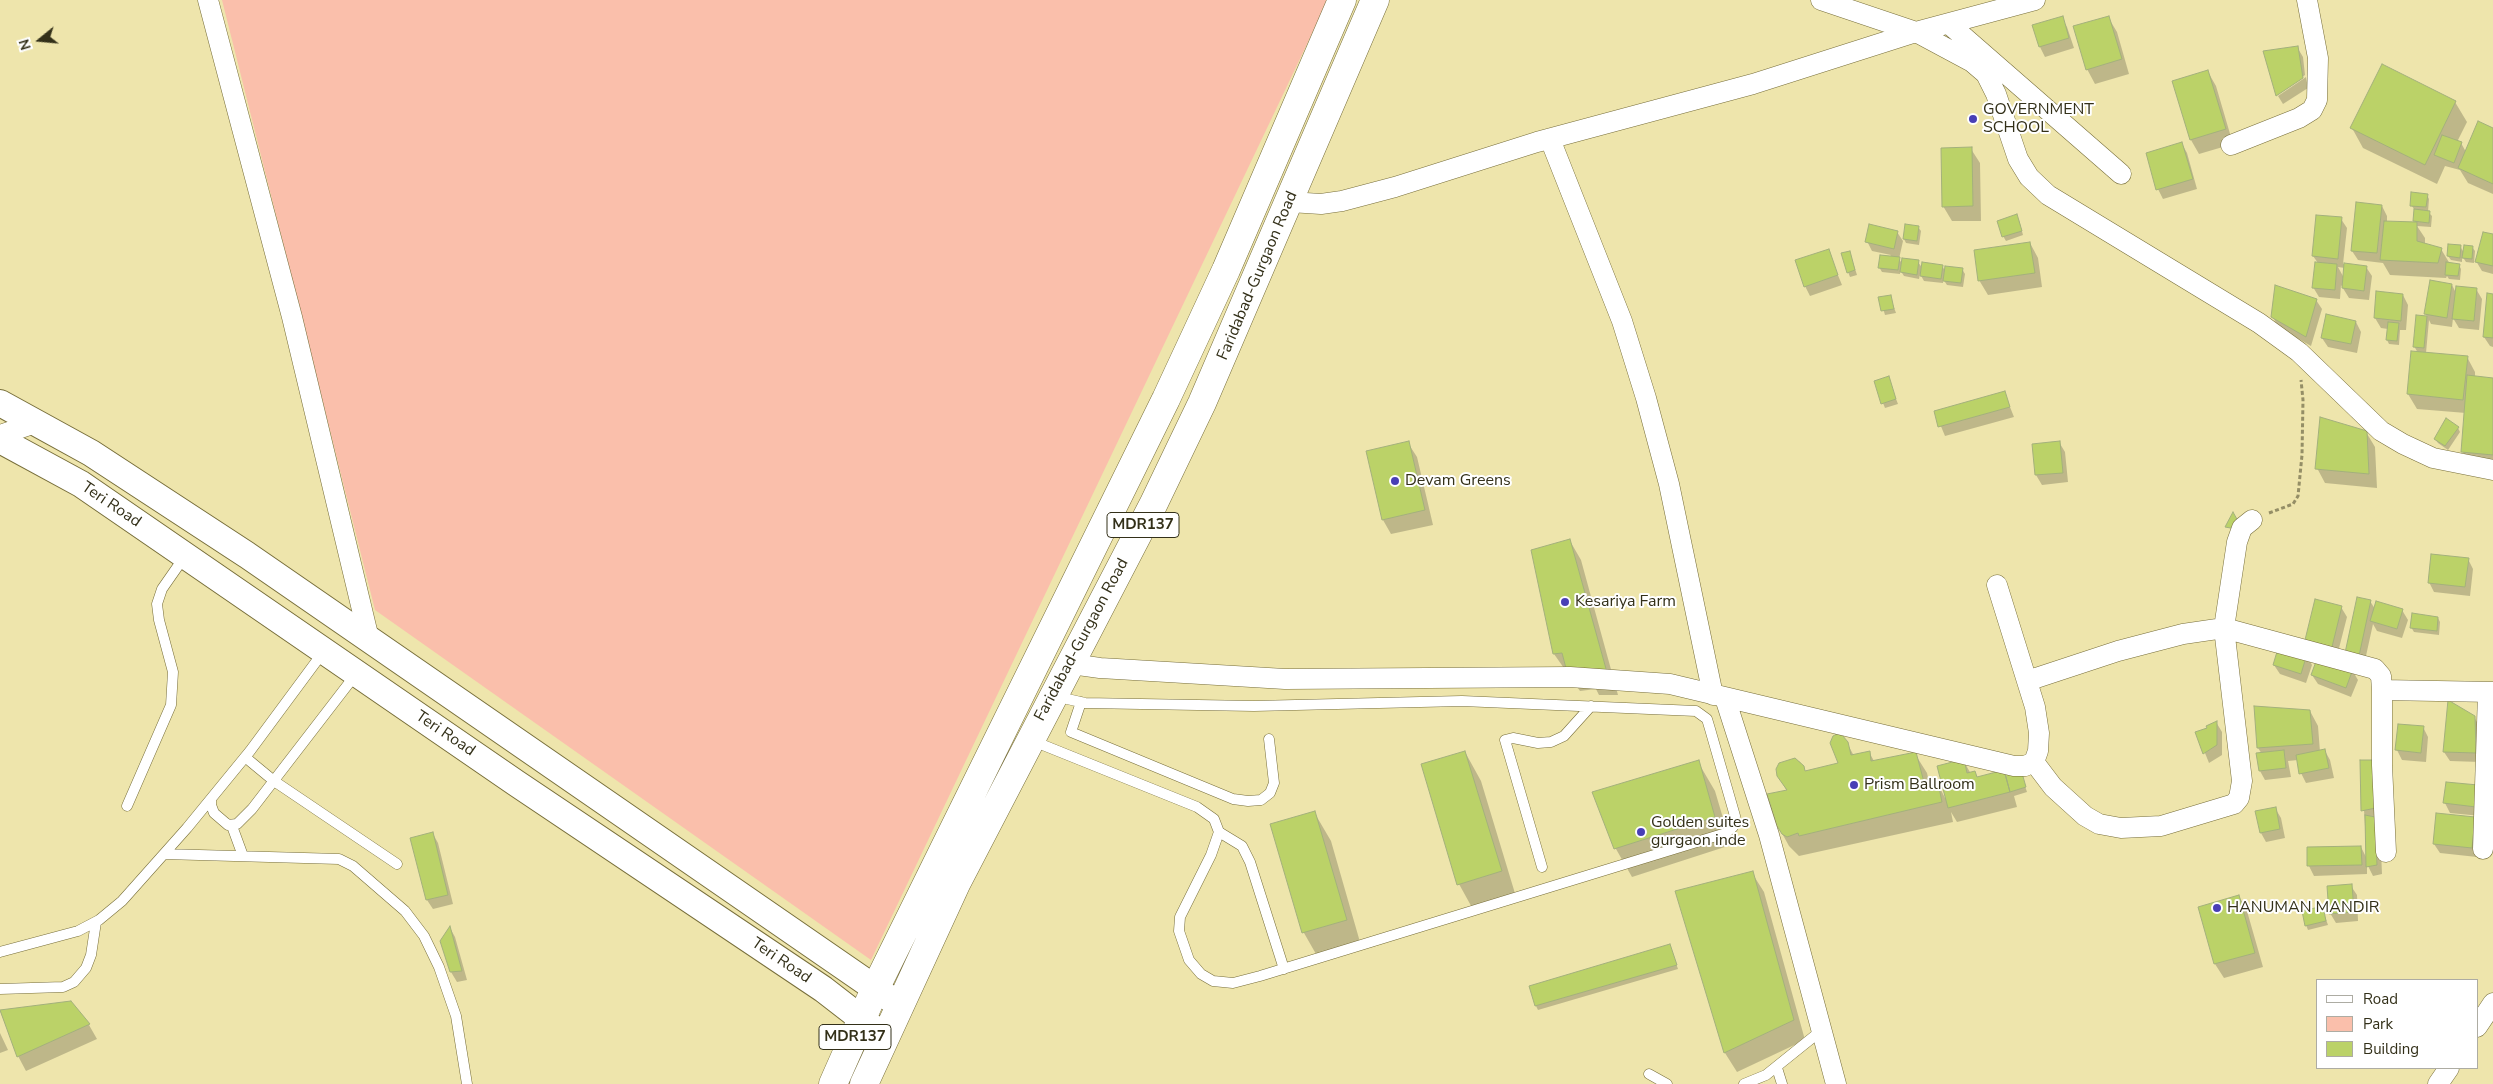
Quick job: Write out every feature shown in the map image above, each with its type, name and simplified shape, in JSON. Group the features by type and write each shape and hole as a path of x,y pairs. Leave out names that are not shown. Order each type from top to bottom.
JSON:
{"main road":[{"name":"Faridabad-Gurgaon Road","path":"833,1084 875,989 1166,399 1226,270 1342,0"},
{"name":"Faridabad-Gurgaon Road","path":"864,1084 956,882 1153,505 1202,403 1290,202 1375,0"}],"street":[{"path":"208,0 292,317 368,639"},
{"path":"1821,0 1868,8 1972,62 1986,74 1996,94 2018,159 2029,177 2048,195 2259,323 2298,352 2381,431 2402,444 2433,458 2493,470"},
{"path":"1290,202 1321,204 1342,201 1550,139 1753,84 1916,32 2035,0"},
{"path":"2231,145 2299,118 2312,110 2317,100 2318,58 2307,0"},
{"path":"1949,24 2121,174"},
{"path":"1550,139 1622,322 1646,398 1670,484 1719,696 1769,835 1836,1084"},
{"path":"0,403 38,422 124,474 368,639 899,1004"},
{"path":"0,435 38,422"},
{"name":"Teri Road","path":"0,440 81,484 863,1018 885,1037"},
{"path":"1997,584 2035,707 2039,733 2034,762 2053,787 2085,816 2099,824 2120,828 2161,826 2234,804 2239,798 2242,781 2224,628 2237,542 2242,528 2252,520"},
{"path":"2027,680 2118,651 2184,634 2224,628 2375,669 2381,676 2382,690 2386,852"},
{"path":"1071,664 1285,679 1570,676 1670,684 1868,729 2014,766 2025,766 2034,762"},
{"path":"2382,690 2491,692 2483,850"},
{"path":"2478,1026 2493,1003"},
{"path":"2438,1084 2448,1069"}],"lane":[{"path":"127,806 171,705 173,672 159,620 157,604 162,589 186,556"},
{"path":"0,952 78,931 96,922 122,901 245,757 324,651"},
{"path":"232,826 237,824 252,809 357,674"},
{"path":"1054,696 1081,702 1254,706 1462,701 1696,711 1706,719 1735,816 1733,827 1726,833 1233,983 1213,981 1201,974 1189,960 1179,931 1180,917 1211,855 1219,832"},
{"path":"1081,702 1071,732 1233,799 1261,800 1270,793 1274,784 1269,740"},
{"path":"1542,867 1505,740 1513,738 1538,743 1551,742 1564,736 1591,706"},
{"path":"1030,740 1202,809 1214,819 1219,832 1242,846 1250,862 1284,969"},
{"path":"245,757 274,781 397,864"},
{"path":"211,799 210,805 214,813 223,822 232,826 243,856"},
{"path":"164,854 339,859 353,866 405,911 424,936 439,966 456,1016 467,1084"},
{"path":"0,989 63,987 74,982 86,968 91,956 96,922"},
{"path":"1744,1084 1777,1068 1822,1030"},
{"path":"1777,1068 1782,1084"},
{"path":"1649,1074 1667,1084"}],"path":[{"path":"2252,520 2293,504 2298,496 2302,454 2303,400"}],"green space":[{"path":"222,0 1328,0 871,960 375,610"}],"building":[{"path":"2063,16 2069,38 2039,47 2032,25"},
{"path":"2109,16 2122,59 2086,70 2073,26"},
{"path":"2298,46 2303,78 2276,96 2263,51"},
{"path":"2382,64 2456,101 2425,165 2350,128"},
{"path":"2208,70 2226,129 2190,140 2172,81"},
{"path":"2478,121 2493,128 2493,184 2458,168"},
{"path":"2442,135 2462,142 2454,163 2434,155"},
{"path":"2182,142 2193,179 2156,190 2146,153"},
{"path":"1972,147 1973,206 1942,207 1941,148"},
{"path":"2411,192 2428,194 2426,207 2410,206"},
{"path":"2356,202 2382,205 2377,253 2351,251"},
{"path":"2414,209 2430,211 2429,223 2413,221"},
{"path":"2017,214 2022,231 2002,237 1997,221"},
{"path":"2316,215 2342,217 2338,259 2312,256"},
{"path":"2384,221 2417,222 2417,241 2442,248 2438,263 2380,260"},
{"path":"1869,224 1898,231 1894,249 1865,242"},
{"path":"1905,224 1919,226 1917,241 1903,239"},
{"path":"2483,232 2493,234 2493,266 2475,262"},
{"path":"2030,242 2035,273 1978,281 1974,250"},
{"path":"2448,244 2461,245 2460,258 2447,256"},
{"path":"2464,245 2473,246 2472,259 2462,258"},
{"path":"1829,249 1838,275 1804,287 1795,260"},
{"path":"1850,251 1855,270 1847,273 1841,253"},
{"path":"1880,255 1900,257 1898,270 1878,268"},
{"path":"1902,258 1919,260 1917,275 1900,272"},
{"path":"1922,262 1943,265 1941,279 1920,276"},
{"path":"2315,262 2337,264 2335,290 2312,288"},
{"path":"2446,262 2460,264 2458,276 2445,275"},
{"path":"2344,263 2367,266 2364,291 2342,288"},
{"path":"1945,266 1963,268 1961,283 1943,281"},
{"path":"2430,280 2452,284 2447,318 2424,314"},
{"path":"2275,285 2317,299 2306,337 2271,317"},
{"path":"2456,286 2477,288 2474,321 2452,319"},
{"path":"2376,291 2403,294 2401,321 2374,318"},
{"path":"2487,293 2493,294 2493,338 2483,337"},
{"path":"1891,295 1894,309 1881,311 1878,297"},
{"path":"2326,314 2356,321 2351,344 2321,338"},
{"path":"2416,315 2427,316 2424,348 2413,347"},
{"path":"2388,322 2399,323 2397,341 2386,340"},
{"path":"2411,351 2468,356 2463,400 2407,394"},
{"path":"2467,375 2493,378 2493,455 2461,452"},
{"path":"1889,376 1896,399 1881,404 1874,381"},
{"path":"2005,391 2010,407 1938,427 1934,411"},
{"path":"2320,417 2367,431 2369,474 2315,469"},
{"path":"2446,418 2459,427 2445,446 2434,439"},
{"name":"Devam Greens","path":"1409,441 1425,510 1382,520 1366,451"},
{"path":"2060,441 2063,473 2035,475 2032,444"},
{"path":"2233,512 2239,523 2236,529 2225,527"},
{"name":"Kesariya Farm","path":"1570,539 1608,676 1567,672 1562,653 1553,654 1531,550"},
{"path":"2431,554 2469,558 2465,587 2428,583"},
{"path":"2357,597 2371,600 2359,656 2345,653"},
{"path":"2315,599 2342,606 2332,647 2305,640"},
{"path":"2376,601 2403,609 2397,629 2370,621"},
{"path":"2412,613 2438,617 2437,631 2410,628"},
{"path":"2279,645 2307,654 2301,674 2273,665"},
{"path":"2318,656 2353,669 2346,688 2311,675"},
{"path":"2448,700 2475,716 2476,753 2443,752"},
{"path":"2254,706 2310,710 2313,744 2257,748"},
{"path":"2217,721 2217,745 2203,754 2195,732 2207,728 2206,726"},
{"path":"2398,724 2424,726 2421,753 2395,750"},
{"name":"Prism Ballroom","path":"1837,734 1842,735 1848,742 1851,755 1870,751 1871,761 1916,752 1925,786 1938,783 1942,802 1799,836 1798,833 1787,837 1782,834 1777,826 1767,794 1787,790 1777,776 1776,769 1779,763 1795,758 1804,766 1805,771 1838,763 1830,743 1833,736"},
{"path":"2325,749 2329,768 2299,774 2296,755"},
{"path":"2284,750 2286,768 2259,771 2256,753"},
{"path":"1465,751 1502,871 1457,885 1421,764"},
{"path":"1964,759 1967,773 1975,771 1977,777 2004,770 2010,792 1948,808 1937,766"},
{"path":"1699,760 1715,817 1614,849 1592,792"},
{"path":"2360,760 2375,760 2381,807 2361,811"},
{"path":"2004,770 2022,773 2026,787 2010,792"},
{"path":"2446,782 2478,785 2476,807 2443,803"},
{"path":"2276,807 2280,829 2260,833 2255,811"},
{"path":"1315,811 1347,920 1302,933 1270,824"},
{"path":"2436,813 2475,817 2472,848 2433,844"},
{"path":"2365,815 2375,817 2377,865 2366,867"},
{"path":"433,832 448,895 426,900 410,838"},
{"path":"2361,846 2362,865 2307,866 2307,847"},
{"path":"1753,871 1794,1020 1724,1053 1675,891"},
{"path":"2352,884 2354,912 2329,914 2327,886"},
{"path":"2239,895 2255,953 2214,964 2198,907"},
{"path":"2323,906 2326,921 2305,926 2302,911"},
{"path":"450,926 462,971 450,972 440,941"},
{"path":"1670,944 1677,965 1535,1006 1529,986"},
{"path":"71,1001 90,1024 17,1057 0,1010"}],"place":[{"name":"GOVERNMENT SCHOOL","path":"1973,119"},
{"name":"Devam Greens","path":"1395,481"},
{"name":"Kesariya Farm","path":"1565,602"},
{"name":"Prism Ballroom","path":"1854,785"},
{"name":"Golden suites gurgaon inde","path":"1641,832"},
{"name":"HANUMAN MANDIR","path":"2217,908"}]}
